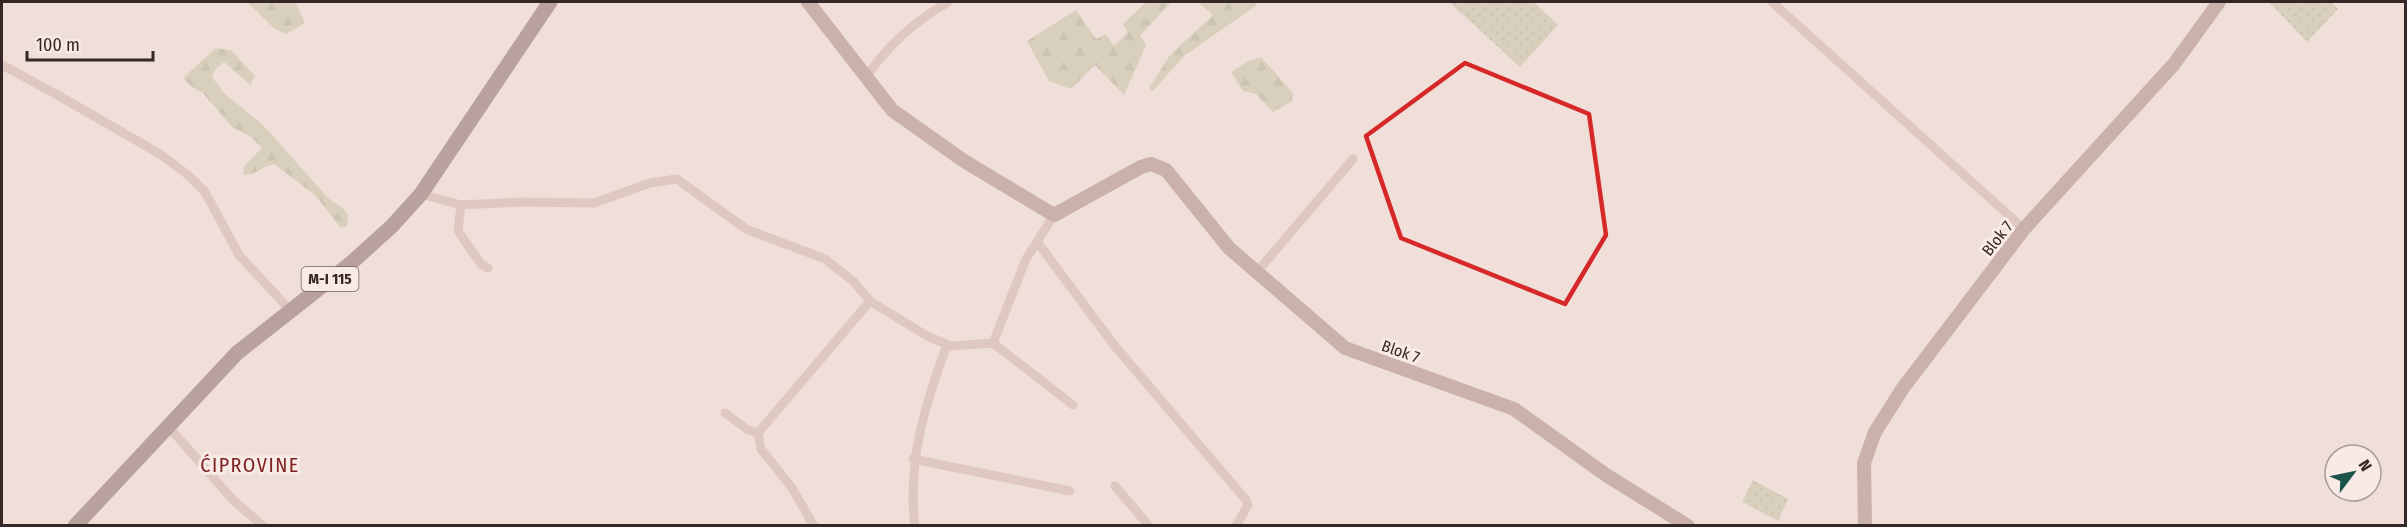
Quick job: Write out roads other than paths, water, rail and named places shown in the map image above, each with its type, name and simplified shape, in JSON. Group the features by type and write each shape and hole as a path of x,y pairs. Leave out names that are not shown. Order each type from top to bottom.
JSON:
{"main road":[{"name":"M-I 115","path":"75,525 237,353 392,226 421,194 550,2"}],"street":[{"path":"808,2 892,110 964,161 1054,214 1026,260 993,343"},
{"path":"866,77 895,40 920,18 948,2"},
{"path":"1772,2 2024,229"},
{"name":"Blok 7","path":"1865,525 1864,463 1875,432 1903,388 2024,229 2174,64 2219,2"},
{"path":"2,65 160,154 188,175 205,192 239,255 290,310"},
{"path":"1257,272 1353,159"},
{"name":"Blok 7","path":"1054,214 1141,166 1151,164 1166,170 1222,240 1345,348 1514,409 1606,475 1688,525"},
{"path":"421,194 461,205 515,202 594,203 650,183 677,179 746,229 825,259 854,282 870,301 906,325 947,345 993,343 1073,405"},
{"path":"461,205 458,231 481,264 488,268"},
{"path":"1038,243 1114,345 1246,500 1248,505 1236,525"},
{"path":"758,433 870,301"},
{"path":"915,525 913,459 922,416 947,345"},
{"path":"725,413 748,430 758,433"},
{"path":"168,426 233,500 263,525"},
{"path":"758,433 761,449 792,488 814,525"},
{"path":"913,459 1070,491"},
{"path":"1115,486 1149,525"}],"district":[{"name":"ĆIPROVINE","path":"250,465"}]}
